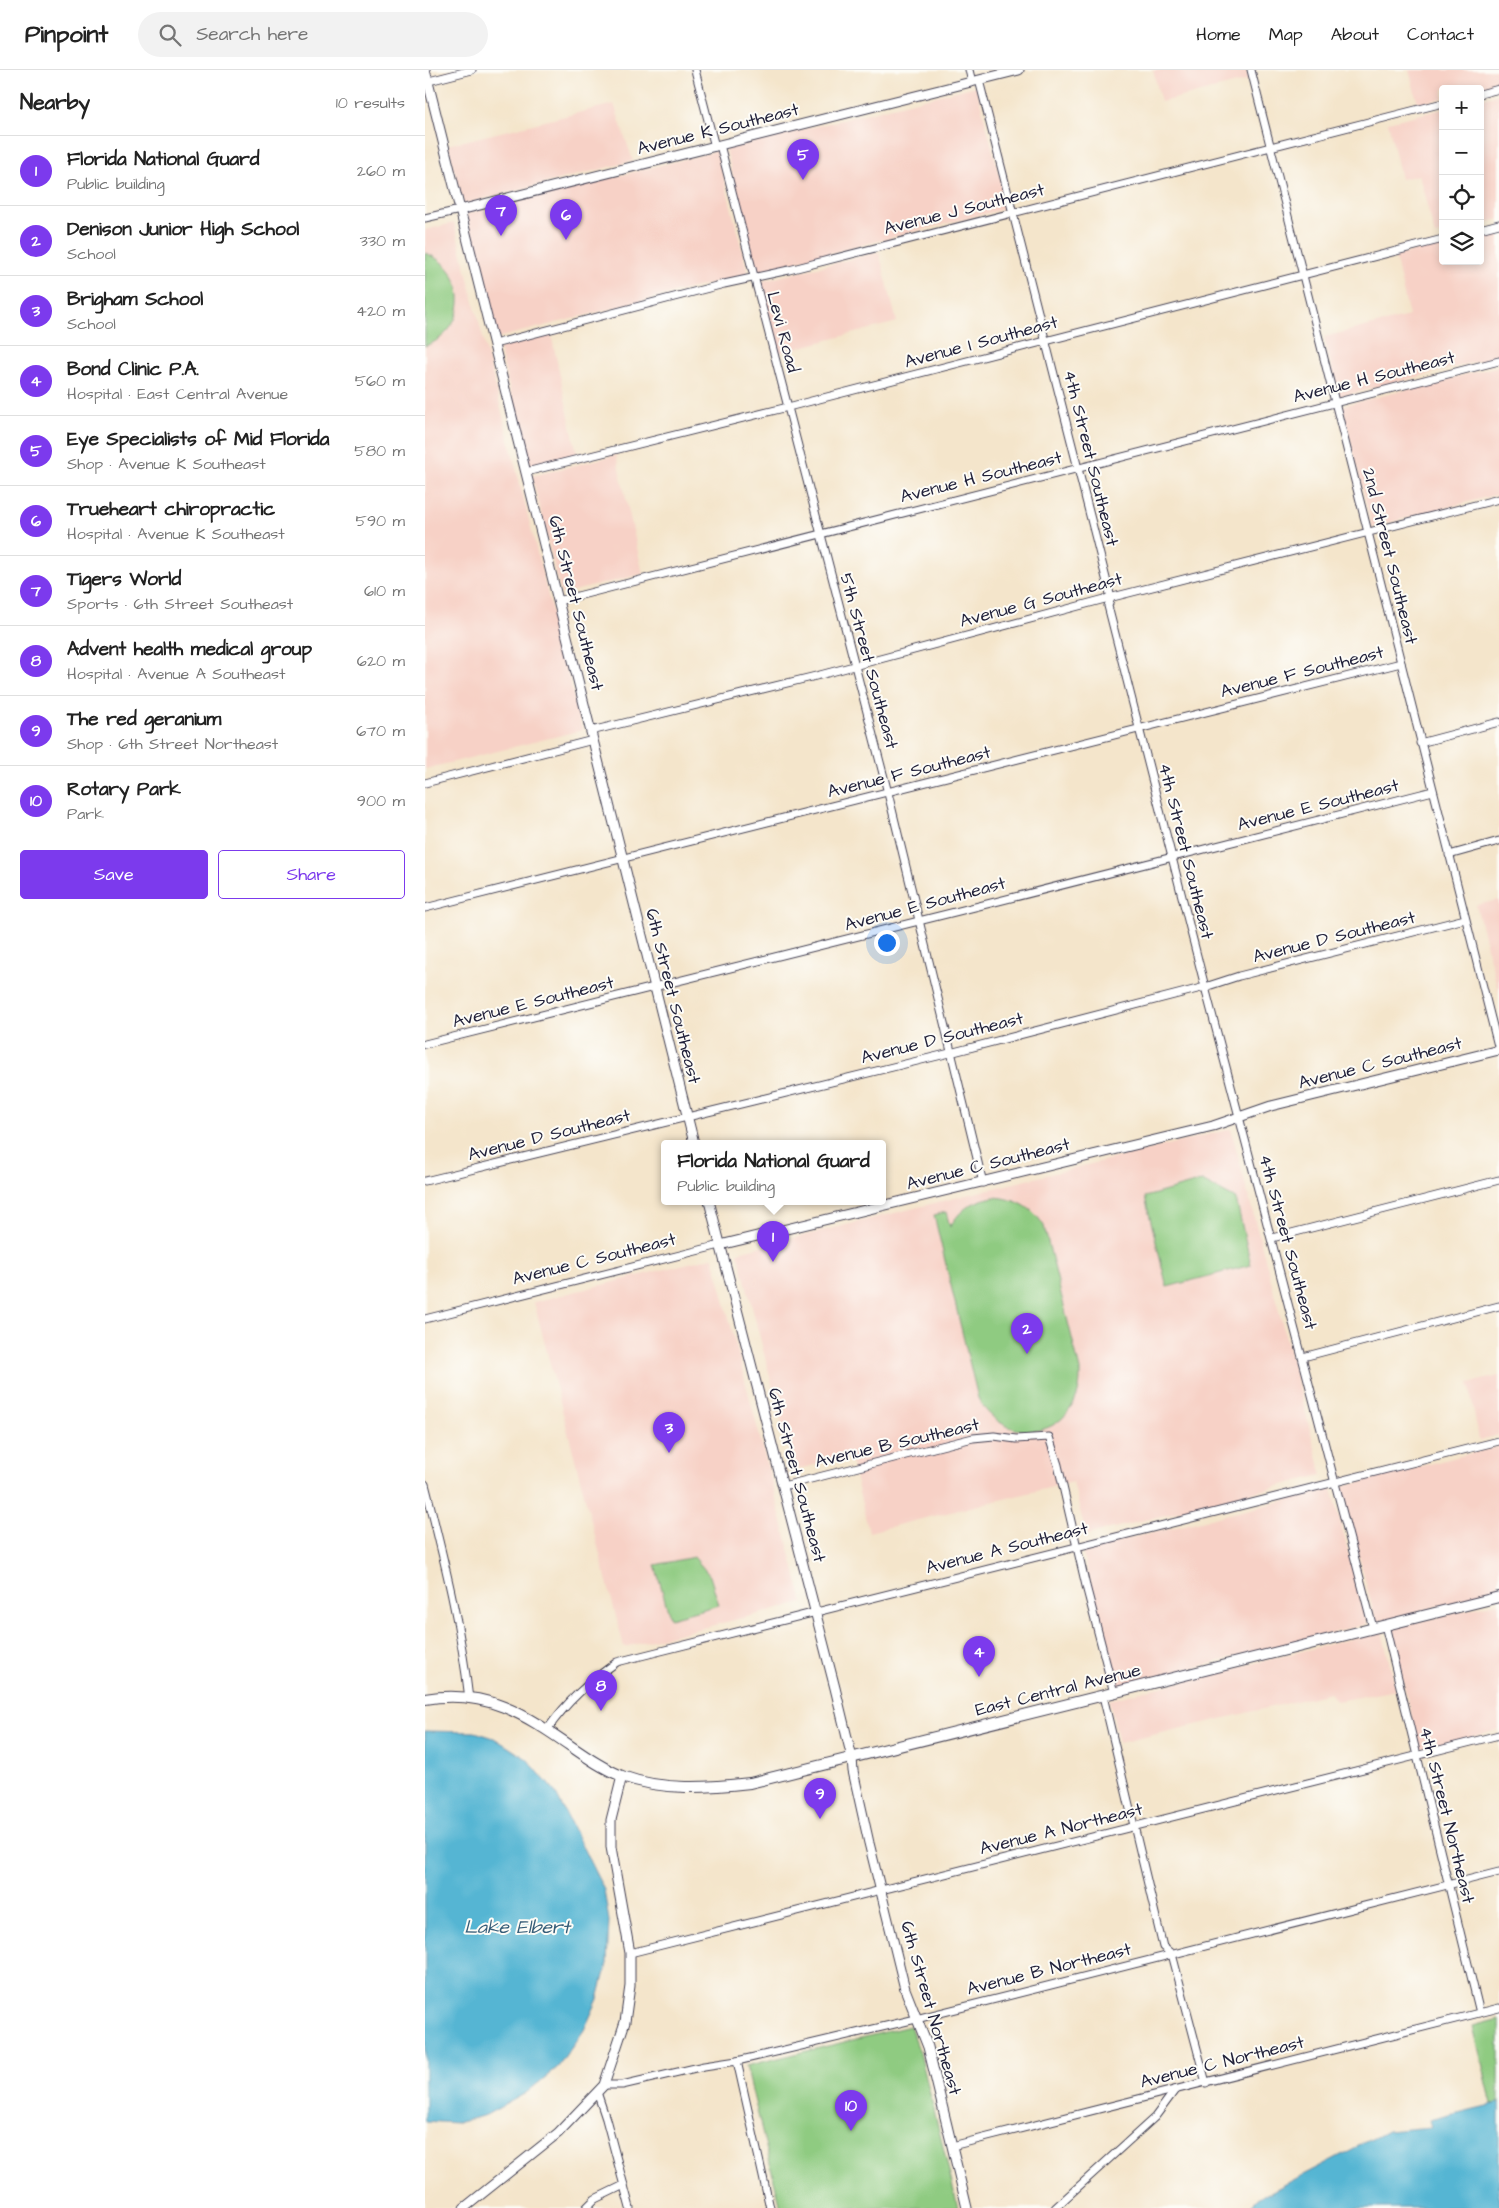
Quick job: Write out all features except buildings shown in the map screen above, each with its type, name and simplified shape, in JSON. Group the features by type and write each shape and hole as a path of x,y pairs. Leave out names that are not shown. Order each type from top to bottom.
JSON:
{"main road":[{"name":"East Central Avenue","path":"425,1699 438,1697 489,1701 524,1714 593,1761 622,1776 663,1785 706,1788 750,1783 1499,1596"}],"street":[{"name":"6th Street Southeast","path":"425,70 426,82 494,344 693,1140"},
{"path":"426,82 472,70"},
{"path":"695,70 717,146"},
{"name":"4th Street Southeast","path":"969,70 976,81 1013,212 1111,598 1109,606 1205,987 1373,1628"},
{"name":"Avenue K Southeast","path":"425,218 1019,70"},
{"name":"2nd Street Southeast","path":"1251,70 1499,1050"},
{"path":"1484,93 1499,89"},
{"name":"Avenue J Southeast","path":"494,344 1439,104"},
{"name":"Levi Road","path":"717,146 818,526"},
{"path":"1484,228 1499,224"},
{"name":"Avenue I Southeast","path":"526,472 788,408 1439,240"},
{"name":"Avenue H Southeast","path":"558,600 1499,361"},
{"name":"Avenue G Southeast","path":"425,783 855,665 1499,499"},
{"name":"5th Street Southeast","path":"818,526 888,793 983,1183"},
{"name":"Avenue F Southeast","path":"425,908 1401,663"},
{"path":"1421,743 1499,722"},
{"name":"Avenue E Southeast","path":"425,1044 919,922 968,907 1433,791"},
{"path":"1449,855 1499,841"},
{"name":"Avenue D Southeast","path":"425,1181 950,1053 1205,987 1239,976 1465,920"},
{"name":"Avenue C Southeast","path":"425,1319 720,1244 983,1183 1213,1126 1271,1106 1499,1050"},
{"path":"1272,1238 1499,1180"},
{"name":"6th Street Southeast","path":"710,1205 816,1611 852,1758"},
{"path":"1303,1357 1499,1306"},
{"name":"Avenue B Southeast","path":"783,1486 980,1436 1016,1439 1049,1437 1058,1465 1076,1546"},
{"name":"Avenue A Southeast","path":"547,1730 558,1714 576,1695 617,1662 1499,1441"},
{"path":"425,1484 453,1593 465,1661 469,1699"},
{"path":"1076,1546 1114,1693"},
{"name":"4th Street Northeast","path":"1385,1625 1480,2013"},
{"path":"1103,1696 1163,1947 1172,1954 1206,2083"},
{"name":"Avenue A Northeast","path":"630,1954 880,1889 1499,1735"},
{"name":"6th Street Northeast","path":"852,1758 853,1772 905,1988 928,2047 967,2208"},
{"path":"463,2208 559,2133 600,2089 627,2015 630,1986 630,1954 611,1847 611,1820 622,1776"},
{"name":"Avenue B Northeast","path":"600,2089 705,2066 737,2061 916,2019 1499,1872"},
{"name":"Avenue C Northeast","path":"952,2146 1499,2008"},
{"path":"737,2061 770,2208"},
{"path":"600,2089 625,2185 629,2208"},
{"path":"1055,2208 1155,2117 1175,2090"},
{"path":"586,2208 595,2200 625,2185"}],"shaded area":[{"path":"1153,70 1246,70 1249,80 1161,102"},
{"path":"1409,70 1499,70 1499,84 1484,88 1484,85 1439,85 1439,99 1418,104"},
{"path":"976,86 1008,208 756,272 726,149"},
{"path":"1499,94 1499,219 1484,223 1484,130 1484,98"},
{"path":"614,104 633,161 463,204 448,145"},
{"path":"1439,110 1439,234 1435,235 1419,175 1401,179 1388,122"},
{"path":"717,151 748,274 497,338 466,214"},
{"path":"454,223 582,730 425,769 425,230"},
{"path":"1499,229 1499,356 1339,397 1324,337 1409,316 1395,256 1439,245 1439,265 1484,265 1484,233"},
{"path":"879,252 897,322 778,353 759,282"},
{"path":"551,334 577,454 529,466 499,348"},
{"path":"1499,366 1499,494 1372,527 1342,406"},
{"path":"616,455 643,574 561,594 532,476"},
{"path":"1499,900 1499,994 1476,905"},
{"path":"1231,1129 1322,1475 1086,1535 1073,1482 869,1532 850,1456 794,1470 738,1252"},
{"path":"713,1257 803,1603 624,1647 534,1302"},
{"path":"1499,1376 1499,1435 1479,1440 1469,1383"},
{"path":"1499,1446 1499,1591 1376,1622 1341,1487"},
{"path":"1332,1489 1367,1624 1117,1687 1082,1550"},
{"path":"1499,1602 1499,1730 1420,1749 1390,1629"},
{"path":"1382,1631 1396,1690 1337,1701 1330,1693 1119,1743 1109,1700"}],"green space":[{"path":"425,253 440,261 450,272 457,285 459,300 457,314 451,327 440,338 425,346"},
{"path":"1202,1181 1236,1199 1251,1265 1167,1287 1145,1197"},
{"path":"994,1197 1023,1205 1034,1213 1044,1226 1080,1370 1078,1393 1066,1414 1054,1424 1041,1430 1027,1431 1012,1428 999,1422 987,1411 978,1398 934,1215 946,1212 950,1227 968,1206"},
{"path":"694,1557 710,1576 719,1605 670,1618 655,1565"},
{"path":"1499,2019 1499,2103 1492,2104 1473,2026"},
{"path":"910,2026 920,2053 958,2208 781,2208 746,2066"}],"water":[{"name":"Lake Elbert","path":"425,1731 475,1732 494,1738 527,1759 555,1792 604,1890 609,1921 607,1964 598,1999 584,2030 558,2067 526,2093 486,2115 457,2123 425,2121"},
{"path":"1499,2103 1499,2208 1249,2208 1257,2199 1387,2131 1431,2127 1429,2120"}],"place":[{"name":"Eye Specialists of Mid Florida","path":"803,180"},
{"name":"Tigers World","path":"501,236"},
{"name":"Trueheart chiropractic","path":"566,240"},
{"name":"Florida National Guard","path":"773,1262"},
{"name":"Denison Junior High School","path":"1027,1354"},
{"name":"Brigham School","path":"669,1453"},
{"name":"Bond Clinic P.A.","path":"979,1677"},
{"name":"Advent health medical group","path":"601,1711"},
{"name":"The red geranium","path":"820,1819"},
{"name":"Rotary Park","path":"851,2131"}]}
